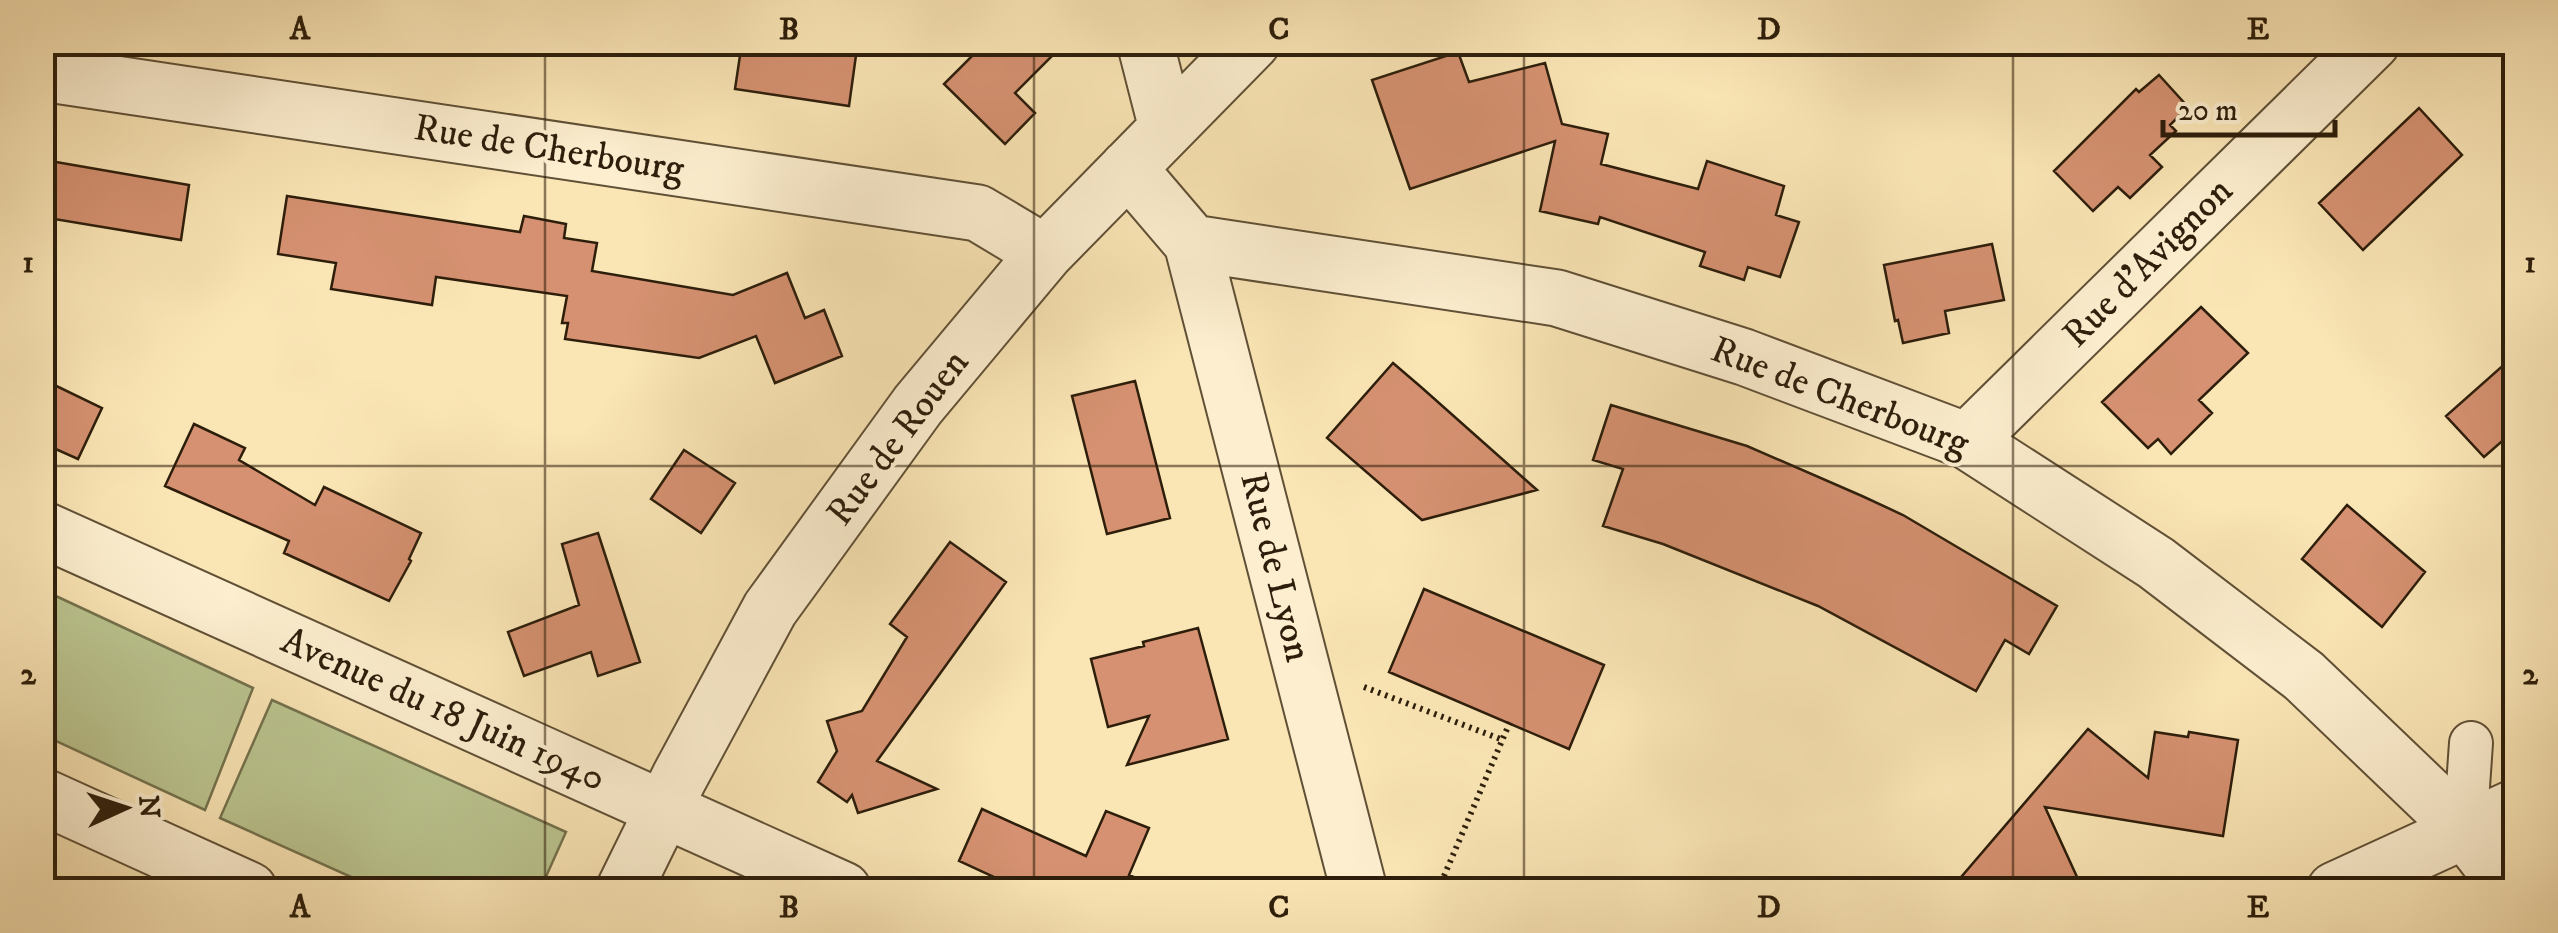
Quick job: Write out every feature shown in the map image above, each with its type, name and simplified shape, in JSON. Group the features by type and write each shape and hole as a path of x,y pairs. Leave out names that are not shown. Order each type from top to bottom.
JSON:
{"street":[{"path":"1146,42 1167,128"},
{"name":"Rue de Rouen","path":"624,890 770,609 918,405 1046,253 1252,42"},
{"name":"Rue d'Avignon","path":"1968,441 2372,42"},
{"name":"Rue de Cherbourg","path":"42,73 978,214 1046,253"},
{"path":"1128,168 1192,243"},
{"name":"Rue de Cherbourg","path":"1192,243 1558,298 1744,356 1968,441 2156,563 2304,676 2465,830 2511,890"},
{"name":"Rue de Lyon","path":"1192,243 1359,890"},
{"name":"Avenue du 18 Juin 1940","path":"42,529 843,890"},
{"path":"2465,830 2471,743"},
{"path":"42,796 249,890"},
{"path":"2335,890 2516,808"}],"path":[{"path":"1309,698 1359,685 1504,740"},
{"path":"1438,890 1510,722"}],"green space":[{"path":"43,590 253,688 205,810 43,735"},
{"path":"272,700 566,832 540,890 380,890 220,818"}],"building":[{"path":"742,42 822,42 857,48 849,106 735,89"},
{"path":"986,42 1066,42 1015,93 1035,113 1005,144 944,84"},
{"path":"1458,52 1469,82 1545,63 1562,124 1608,134 1601,164 1698,189 1707,161 1784,186 1776,215 1799,222 1780,277 1748,267 1744,280 1700,266 1705,252 1600,217 1598,224 1540,211 1555,141 1410,189 1372,80"},
{"path":"2159,75 2188,107 2170,125 2176,131 2150,155 2162,167 2130,198 2118,187 2093,211 2054,171 2136,89 2139,92"},
{"path":"2419,108 2462,155 2363,250 2319,203"},
{"path":"56,162 189,185 181,240 42,217 42,164 55,166"},
{"path":"287,196 520,232 524,216 566,224 564,238 597,243 592,271 733,295 787,273 805,318 824,310 842,356 775,383 756,336 699,358 565,339 568,323 562,323 567,296 436,277 432,305 331,289 336,263 278,254"},
{"path":"1992,244 2004,300 1945,311 1949,333 1903,343 1884,265"},
{"path":"2201,307 2248,353 2199,400 2212,413 2171,454 2158,439 2148,448 2102,402"},
{"path":"2516,354 2516,429 2484,457 2446,416"},
{"path":"1393,363 1537,490 1422,520 1327,438"},
{"path":"42,379 102,408 78,459 42,443"},
{"path":"1135,381 1170,518 1107,534 1072,396"},
{"path":"1611,405 1747,446 1862,496 1903,515 2057,606 2029,654 2005,640 1976,691 1818,606 1663,544 1603,526 1623,469 1593,460"},
{"path":"194,424 245,448 239,460 315,505 324,487 421,533 389,601 284,553 289,541 165,486"},
{"path":"684,450 735,483 701,533 651,499"},
{"path":"2347,505 2425,572 2382,627 2302,559"},
{"path":"598,533 640,662 598,676 591,652 524,676 508,632 579,605 562,544"},
{"path":"950,542 1006,582 877,761 937,789 858,813 852,795 847,802 818,782 837,751 827,721 862,711 907,637 890,624"},
{"path":"1424,589 1604,665 1569,749 1389,672"},
{"path":"1198,628 1228,739 1127,765 1149,716 1108,727 1091,659"},
{"path":"2088,729 2148,778 2155,732 2188,737 2189,732 2238,740 2223,836 2045,807 2083,890 1950,890"},
{"path":"982,809 1086,856 1106,811 1149,828 1129,875 1163,890 1022,890 959,861"}]}
